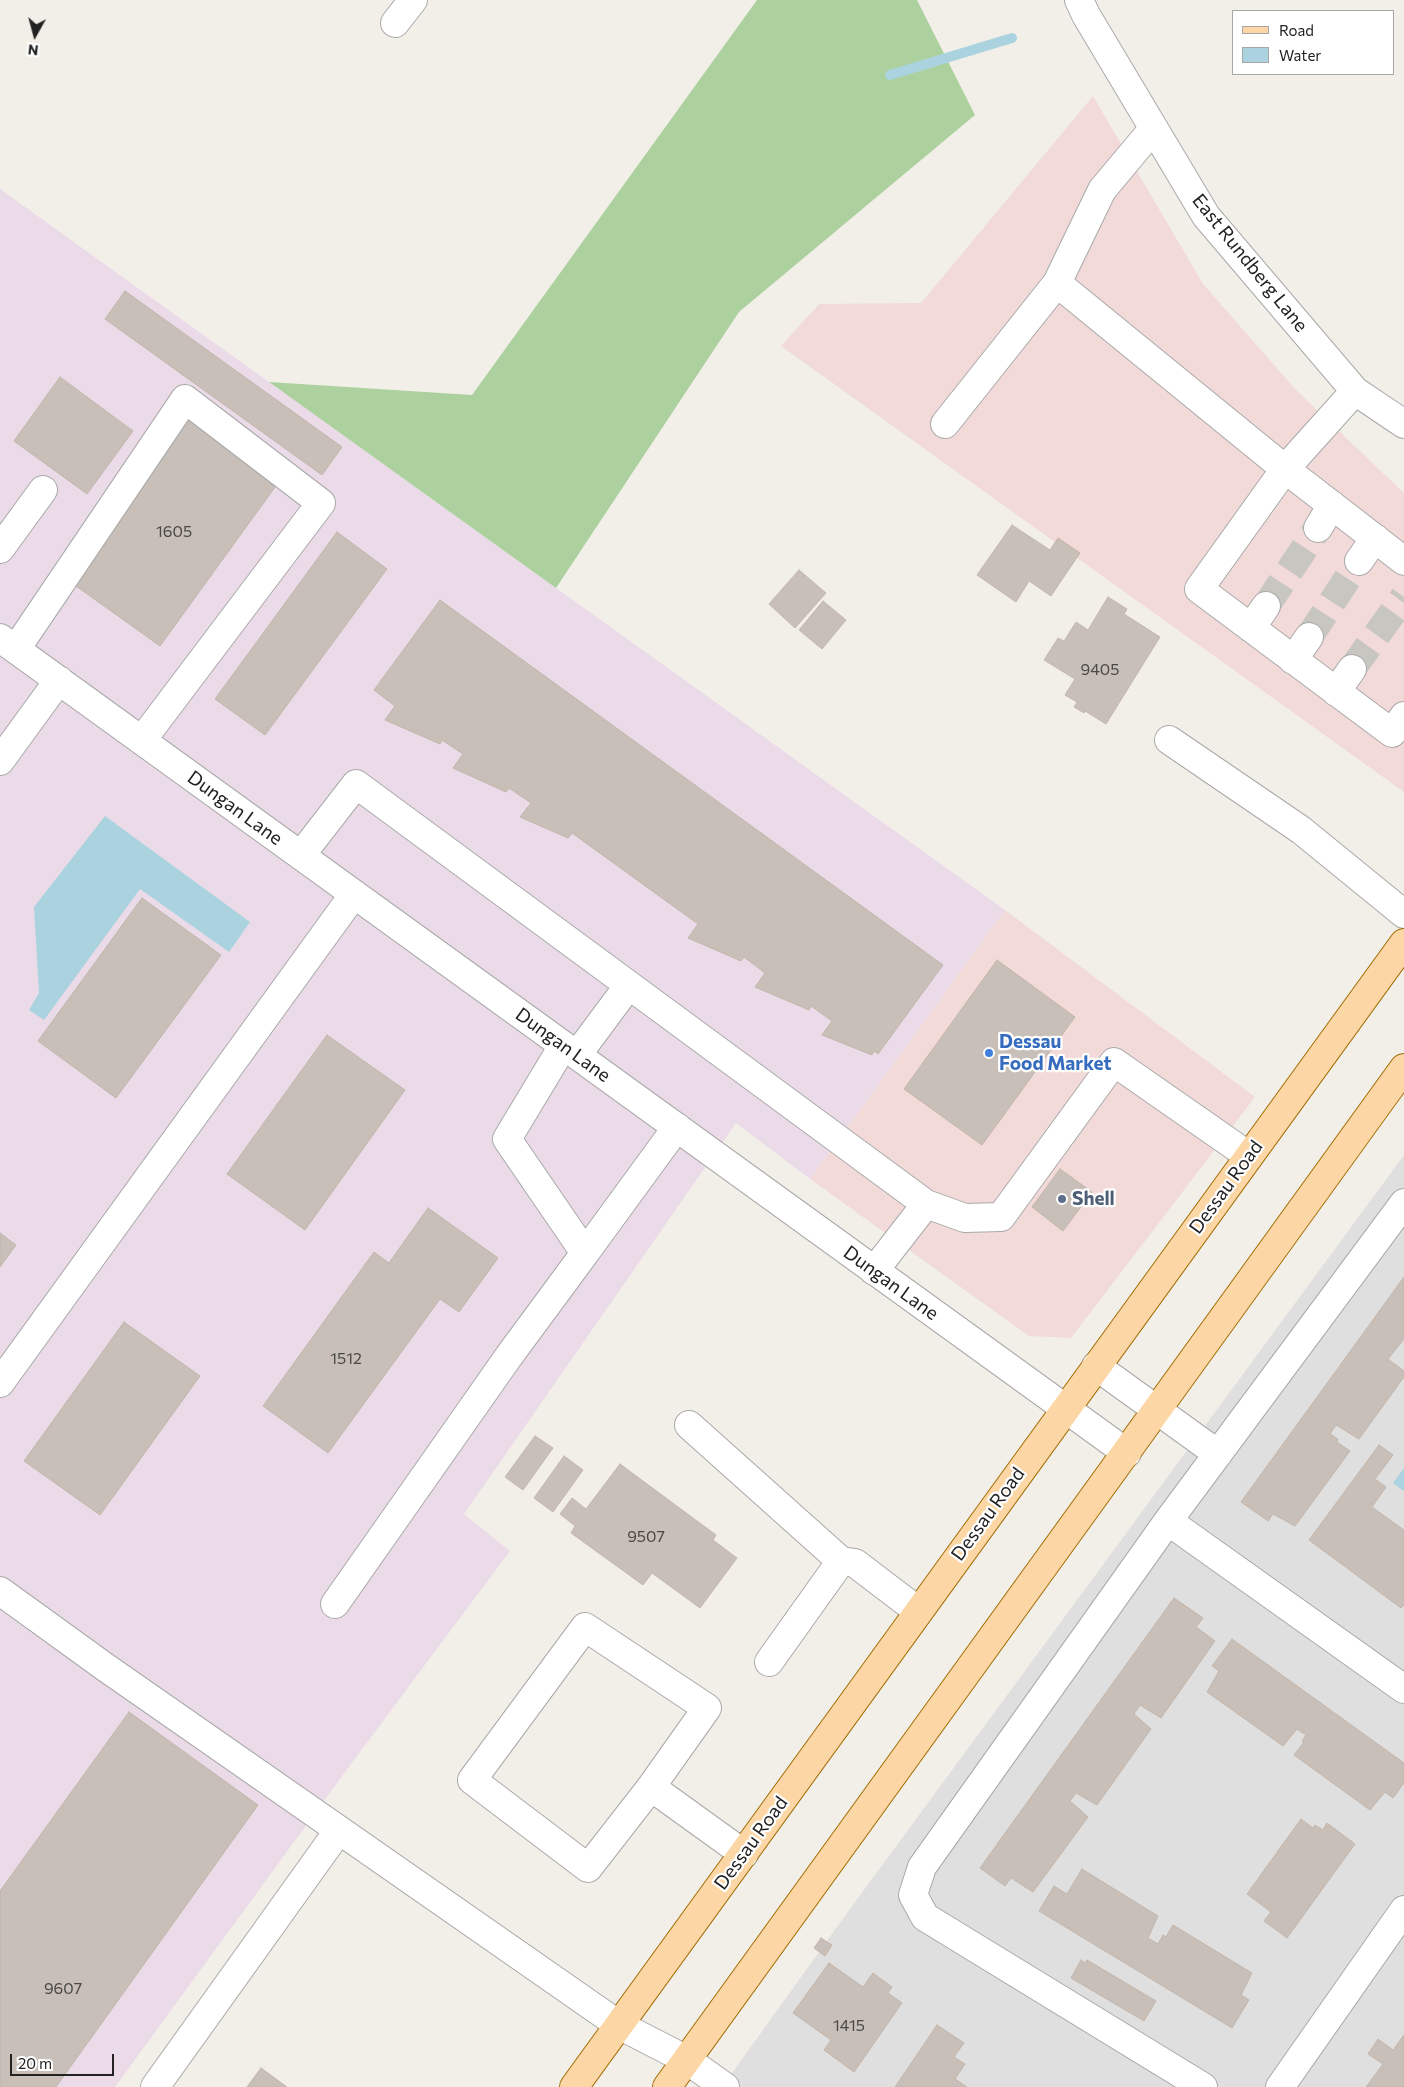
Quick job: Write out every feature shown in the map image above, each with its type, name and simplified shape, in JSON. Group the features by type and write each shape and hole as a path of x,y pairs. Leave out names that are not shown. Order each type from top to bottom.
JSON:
{"main road":[{"name":"Dessau Road","path":"574,2087 1404,943"},
{"path":"667,2087 1404,1068"}],"street":[{"path":"395,23 413,0"},
{"name":"East Rundberg Lane","path":"1079,0 1086,15 1206,216 1355,391 1404,424"},
{"path":"945,424 1057,283 1102,190 1153,128"},
{"path":"1057,283 1285,469 1404,560"},
{"path":"1355,391 1285,469 1198,589 1258,617 1293,660 1392,733 1404,716"},
{"path":"8,643 186,399 321,503 142,740"},
{"path":"0,549 43,490"},
{"path":"1318,528 1332,505"},
{"path":"1359,561 1374,538"},
{"path":"1293,660 1308,636"},
{"name":"Dungan Lane","path":"8,643 1127,1453"},
{"path":"1336,692 1352,669"},
{"path":"0,761 59,680"},
{"path":"1169,740 1301,830 1404,914"},
{"path":"301,855 356,784 926,1204 965,1218 1001,1216 1114,1062 1249,1156"},
{"path":"0,1383 354,894"},
{"path":"585,1253 507,1139 570,1050 629,985"},
{"path":"335,1604 509,1356 677,1128"},
{"path":"1203,2087 925,1917 913,1894 922,1866 1168,1521 1404,1203"},
{"path":"874,1271 926,1204"},
{"path":"1096,1366 1218,1454"},
{"path":"689,1425 841,1561 855,1563 918,1611"},
{"path":"1168,1521 1404,1689"},
{"path":"769,1662 841,1561"},
{"path":"0,1591 105,1667 619,2025 687,2060 725,2087"},
{"path":"585,1627 706,1708 650,1787 588,1868 472,1780 585,1627"},
{"path":"650,1787 744,1854"},
{"path":"155,2087 339,1830"},
{"path":"1280,2087 1404,1910"}],"shaded area":[{"path":"1093,96 1203,284 1296,390 1404,493 1404,792 781,346 819,304 921,303"},
{"path":"0,189 1005,910 810,1179 736,1123 464,1514 510,1551 351,1764 115,2087 0,2087"},
{"path":"1005,910 1255,1097 1071,1338 1029,1336 810,1179"},
{"path":"1404,1155 1404,2087 722,2087 847,1913"}],"green space":[{"path":"757,0 917,0 975,115 739,312 556,588 269,382 472,395"}],"water":[{"path":"105,816 250,922 229,952 140,889 44,1020 29,1010 39,993 34,907"},
{"path":"1404,1468 1404,1491 1393,1483"}],"building":[{"path":"125,291 342,447 322,475 105,319"},
{"path":"60,377 133,431 87,494 14,441"},
{"path":"188,417 278,483 160,646 69,581"},
{"path":"1012,525 1050,550 1058,538 1080,553 1051,596 1029,581 1016,602 977,575"},
{"path":"337,532 387,569 265,735 215,699"},
{"path":"799,570 826,593 795,628 769,604"},
{"path":"1108,597 1127,609 1124,614 1160,637 1106,724 1085,711 1084,713 1074,707 1077,702 1065,695 1075,679 1044,660 1058,638 1064,641 1076,622 1088,630"},
{"path":"440,600 943,965 878,1054 874,1051 872,1055 822,1035 832,1021 811,1006 809,1010 755,987 765,973 744,957 741,961 688,938 698,924 572,833 568,838 520,817 531,803 509,788 506,792 453,768 463,754 442,740 440,744 385,720 395,706 374,690"},
{"path":"823,601 846,620 822,649 799,630"},
{"path":"142,898 221,955 116,1098 38,1041"},
{"name":"Dessau Food Market","path":"997,960 1075,1017 982,1145 904,1089"},
{"path":"327,1035 405,1090 305,1230 227,1174"},
{"name":"Shell","path":"1060,1169 1092,1192 1063,1231 1032,1207"},
{"path":"428,1208 498,1258 459,1312 440,1299 328,1453 263,1406 374,1252 389,1263"},
{"path":"0,1233 16,1245 0,1267"},
{"path":"1404,1277 1404,1339 1388,1359 1404,1371 1404,1377 1359,1439 1336,1425 1330,1434 1338,1439 1337,1442 1350,1451 1295,1526 1273,1514 1268,1521 1241,1502"},
{"path":"124,1322 200,1376 100,1515 24,1461"},
{"path":"535,1436 553,1448 523,1490 505,1477"},
{"path":"1379,1445 1393,1455 1375,1479 1386,1487 1372,1507 1404,1530 1404,1605 1401,1608 1309,1540"},
{"path":"564,1456 583,1470 553,1512 534,1498"},
{"path":"620,1464 716,1535 713,1540 737,1558 700,1608 652,1573 643,1585 571,1533 575,1526 560,1514 572,1498 586,1509"},
{"path":"1174,1598 1203,1618 1196,1627 1215,1641 1161,1718 1140,1705 1134,1714 1151,1729 1097,1805 1076,1793 1070,1801 1088,1817 1033,1892 1011,1878 1005,1886 980,1868"},
{"path":"1232,1639 1404,1763 1404,1783 1393,1798 1385,1792 1370,1810 1294,1755 1304,1742 1302,1741 1306,1735 1297,1729 1283,1746 1207,1692 1219,1671 1212,1666"},
{"path":"129,1712 258,1805 56,2087 0,2087 0,1891"},
{"path":"1301,1819 1313,1828 1315,1825 1323,1830 1327,1823 1355,1844 1287,1938 1264,1921 1271,1912 1247,1894"},
{"path":"1082,1869 1158,1916 1148,1938 1158,1944 1163,1935 1166,1937 1173,1925 1252,1973 1241,1995 1249,2000 1232,2028 1039,1911 1054,1886 1067,1894"},
{"path":"821,1938 832,1945 825,1956 814,1948"},
{"path":"1081,1960 1085,1963 1087,1960 1156,2001 1144,2021 1071,1978"},
{"path":"829,1963 863,1987 873,1973 892,1987 888,1993 902,2003 854,2072 824,2050 831,2040 793,2013"},
{"path":"937,2025 964,2043 954,2057 965,2064 955,2079 967,2087 895,2087"},
{"path":"1404,2035 1404,2087 1366,2087 1383,2064 1368,2054 1378,2039 1393,2050"},
{"path":"261,2068 287,2087 247,2087"}],"waterway":[{"path":"890,75 1012,38"}],"tunnel":[{"path":"1266,606 1318,528"},
{"path":"1309,637 1359,561"},
{"path":"1352,669 1404,597"}],"place":[{"name":"Dessau Food Market","path":"989,1053"},
{"name":"Shell","path":"1062,1199"}]}
